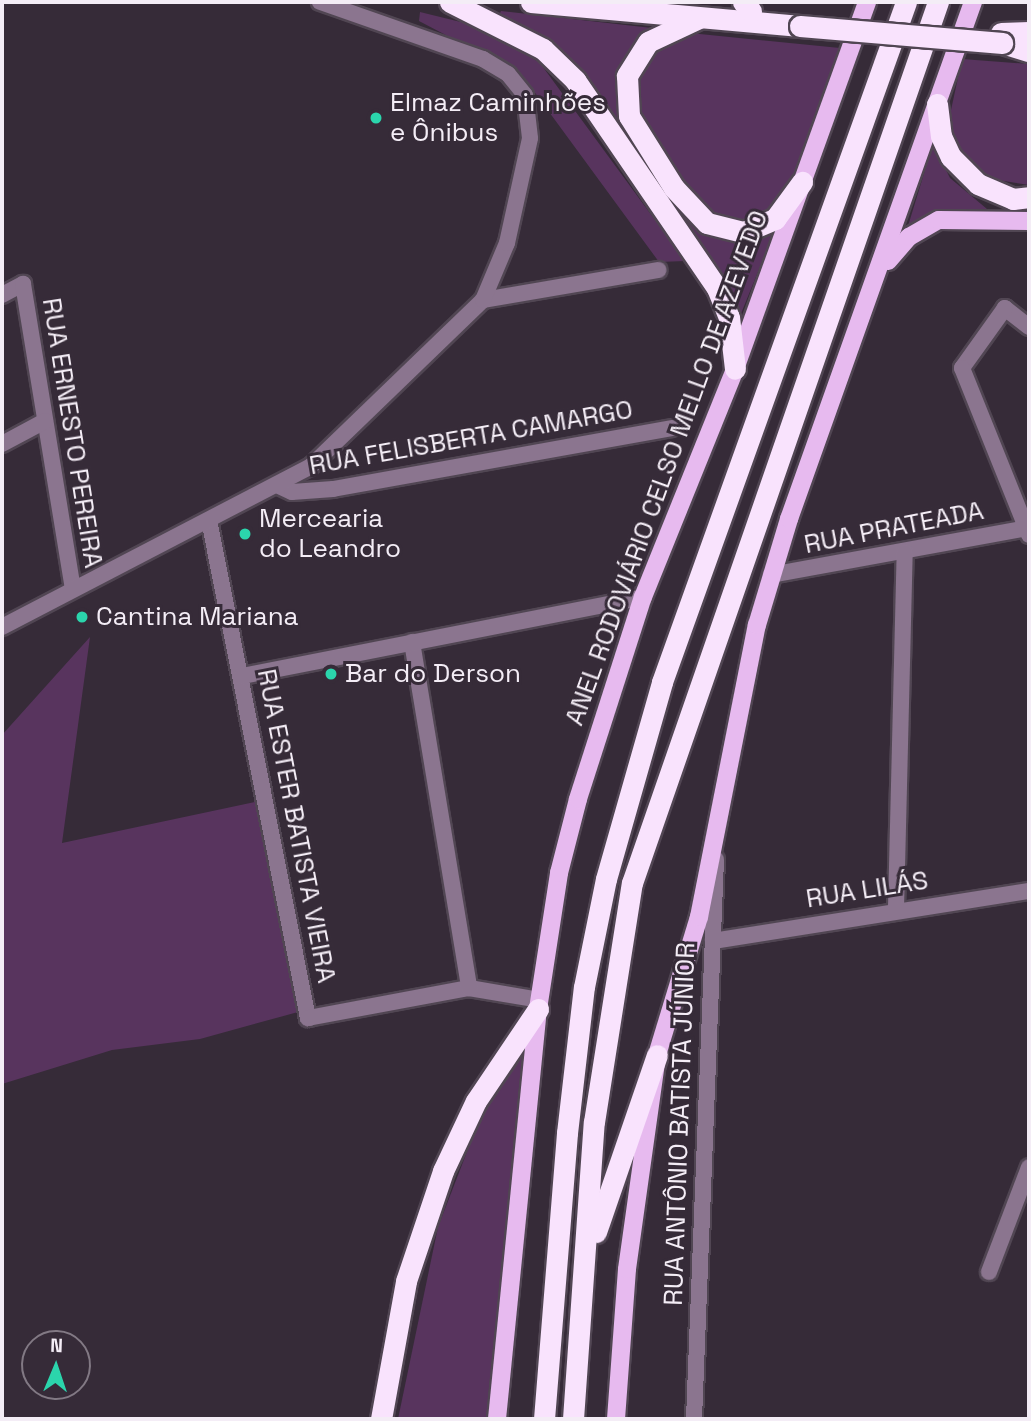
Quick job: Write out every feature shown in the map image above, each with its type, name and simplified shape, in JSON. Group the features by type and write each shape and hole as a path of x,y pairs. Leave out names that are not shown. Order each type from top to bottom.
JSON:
{"highway":[{"path":"450,2 543,49 575,80 717,288 729,317 734,369"},
{"path":"531,2 699,18 801,21 1017,40"},
{"path":"669,2 747,6 801,21"},
{"path":"544,1419 570,1106 606,878 662,682 906,2"},
{"path":"573,1419 594,1122 632,883 938,2"},
{"path":"699,18 648,42 628,76 629,116 661,168 707,223 744,232 775,219 802,182"},
{"path":"937,104 941,136 951,158 978,184 1013,199 1029,197"},
{"path":"381,1419 406,1281 443,1171 476,1101 539,1004"},
{"path":"581,1303 601,1210 657,1055"}],"main road":[{"name":"ANEL RODOVIÁRIO CELSO MELLO DE AZEVEDO","path":"496,1419 539,1004 565,848 643,597 734,369 867,2"},
{"path":"616,1419 627,1269 657,1055 718,831 771,575 973,2"},
{"path":"881,269 909,237 939,220 1029,221"}],"street":[{"path":"2,627 279,486 310,467 482,300 507,243 530,138 524,95 508,74 483,59 320,2"},
{"path":"482,300 658,270"},
{"name":"RUA ERNESTO PEREIRA","path":"2,295 23,284 73,589"},
{"path":"1027,531 962,368 1005,308 1029,327"},
{"path":"2,444 45,421"},
{"name":"RUA FELISBERTA CAMARGO","path":"279,486 292,492 333,489 672,428"},
{"name":"RUA ESTER BATISTA VIEIRA","path":"209,520 308,1018 469,988"},
{"name":"RUA PRATEADA","path":"771,575 1027,531"},
{"path":"896,908 905,552"},
{"path":"242,676 643,597"},
{"path":"412,642 469,988 539,1004"},
{"name":"RUA ANTÔNIO BATISTA JÚNIOR","path":"694,1419 718,831"},
{"name":"RUA LILÁS","path":"713,941 896,908 1029,891"},
{"path":"989,1272 1029,1167"}],"shaded area":[{"path":"501,11 652,28 622,68 618,105 625,129 686,215 752,239 773,235 738,321 575,73 499,15"},
{"path":"420,12 485,28 540,63 685,261 659,262 522,75 419,21"},
{"path":"690,33 840,48 786,198 750,220 729,221 702,210 639,126 633,85 652,49"},
{"path":"962,59 1029,64 1029,185 985,178 954,146 948,124"},
{"path":"933,144 950,178 987,209 941,211 908,226"},
{"path":"90,637 62,843 259,801 298,1012 200,1039 112,1050 2,1084 2,735"},
{"path":"528,1029 497,1419 398,1419 438,1227 485,1105"}],"place":[{"name":"Elmaz Caminhões e Ônibus","path":"376,118"},
{"name":"Mercearia do Leandro","path":"245,534"},
{"name":"Cantina Mariana","path":"82,617"},
{"name":"Bar do Derson","path":"331,674"}]}
